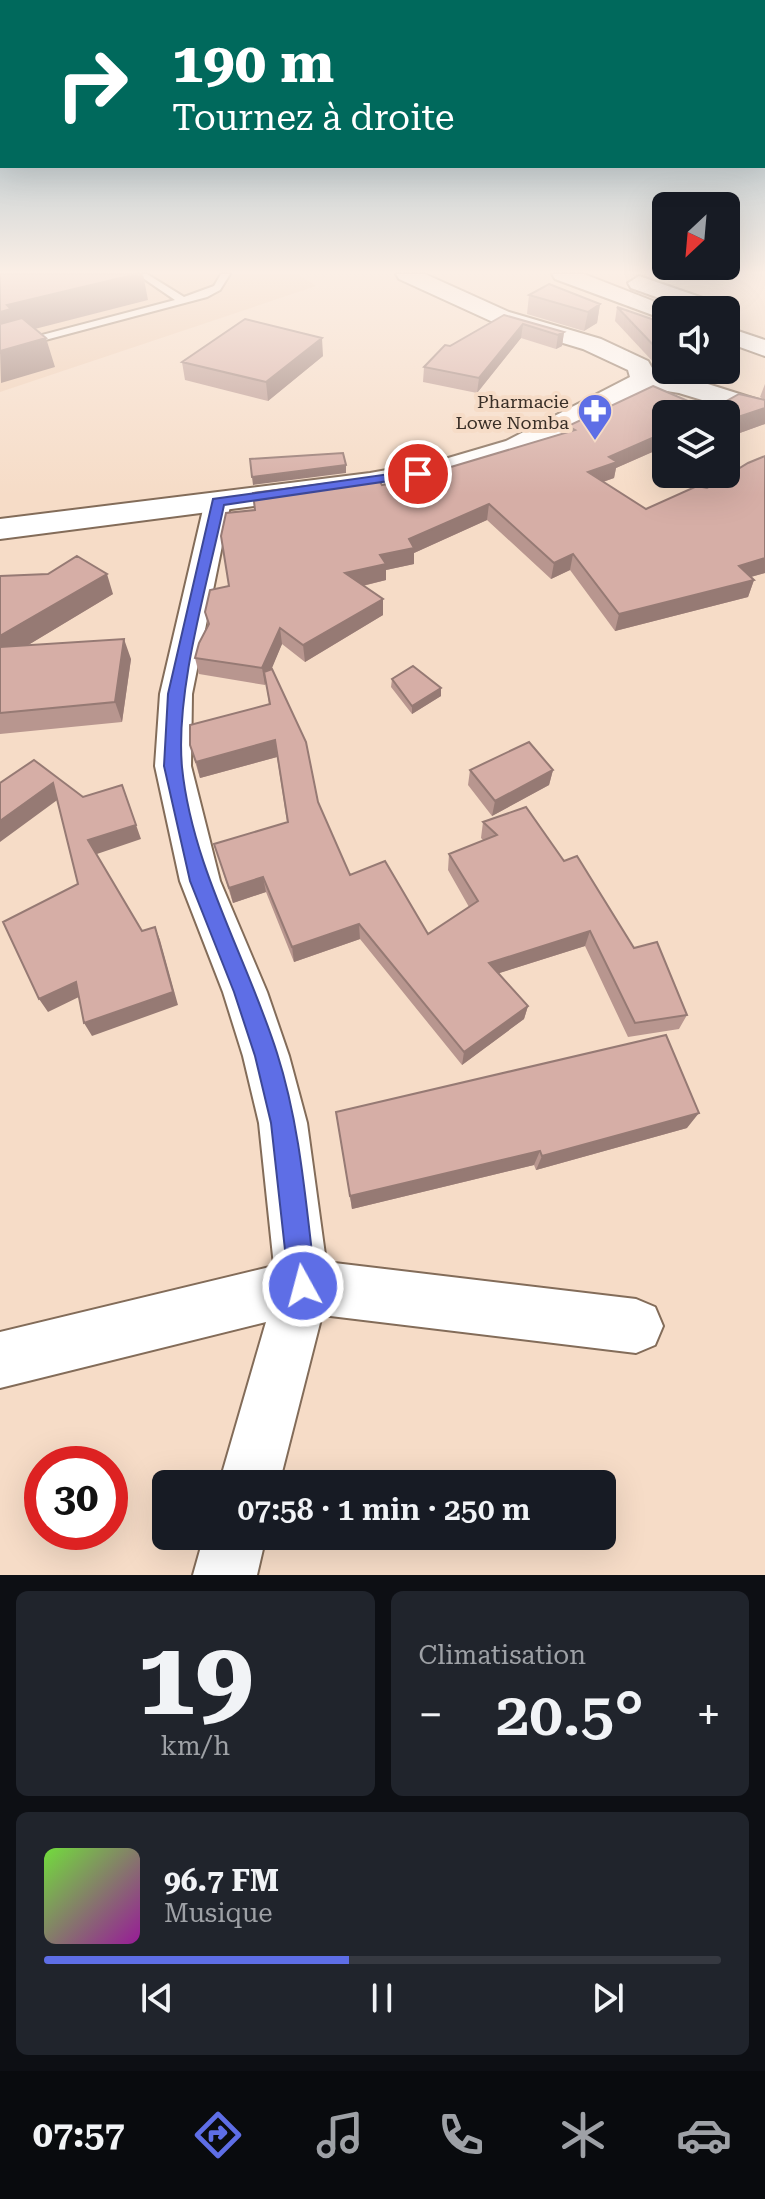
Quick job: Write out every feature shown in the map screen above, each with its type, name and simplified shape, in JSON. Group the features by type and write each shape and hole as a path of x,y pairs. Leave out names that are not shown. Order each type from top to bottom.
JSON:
{"main road":[{"path":"601,348 616,352 639,366 644,380"},
{"path":"0,529 370,482 442,469 488,457 551,431 644,380 683,385 765,411"}],"street":[{"path":"218,501 178,682 173,766 200,881 245,992 270,1069 283,1123 303,1286 253,1470"},
{"path":"0,1360 303,1286 636,1326"},
{"path":"225,1575 231,1550"}],"shaded area":[{"path":"0,348 133,348 0,392"}],"building":[{"path":"203,348 310,348 266,382 182,362"},
{"path":"443,348 504,348 479,378 424,367"},
{"path":"653,386 686,400 652,400 652,438 609,457 617,462 588,472 646,509 693,488 740,488 740,468 765,456 765,558 739,566 754,580 619,614 573,554 554,563 489,504 409,539 414,548 380,555 386,564 345,573 383,599 303,645 280,628 262,668 195,658 209,624 205,612 210,590 229,586 221,536 226,513 255,510 253,493 377,477 382,485 575,430 568,426"},
{"path":"739,394 765,400 765,408 740,416 740,400 728,400"},
{"path":"343,453 346,465 252,477 250,459"},
{"path":"77,556 107,574 0,636 0,576 48,574"},
{"path":"124,639 115,702 0,713 0,647"},
{"path":"413,666 441,688 412,706 392,679"},
{"path":"272,669 306,742 318,802 350,875 385,861 428,934 478,901 449,854 497,835 483,822 526,807 564,861 577,856 634,948 657,942 687,1015 635,1023 590,931 489,963 528,1006 464,1052 359,924 292,947 263,877 229,888 214,844 288,822 275,740 196,762 190,745 190,725 270,704 264,672"},
{"path":"529,742 553,770 495,801 470,770"},
{"path":"34,760 83,797 122,785 136,825 88,840 142,931 155,927 173,992 84,1023 76,982 39,999 3,922 78,884 53,783 0,821 0,783"},
{"path":"666,1035 699,1113 542,1156 540,1151 350,1196 336,1112"}],"place":[{"name":"Pharmacie Lowe Nomba","path":"595,442"}],"route":[{"path":"303,1286 283,1123 266,1056 245,992 200,881 183,814 173,766 176,694 218,501 418,474"}]}
